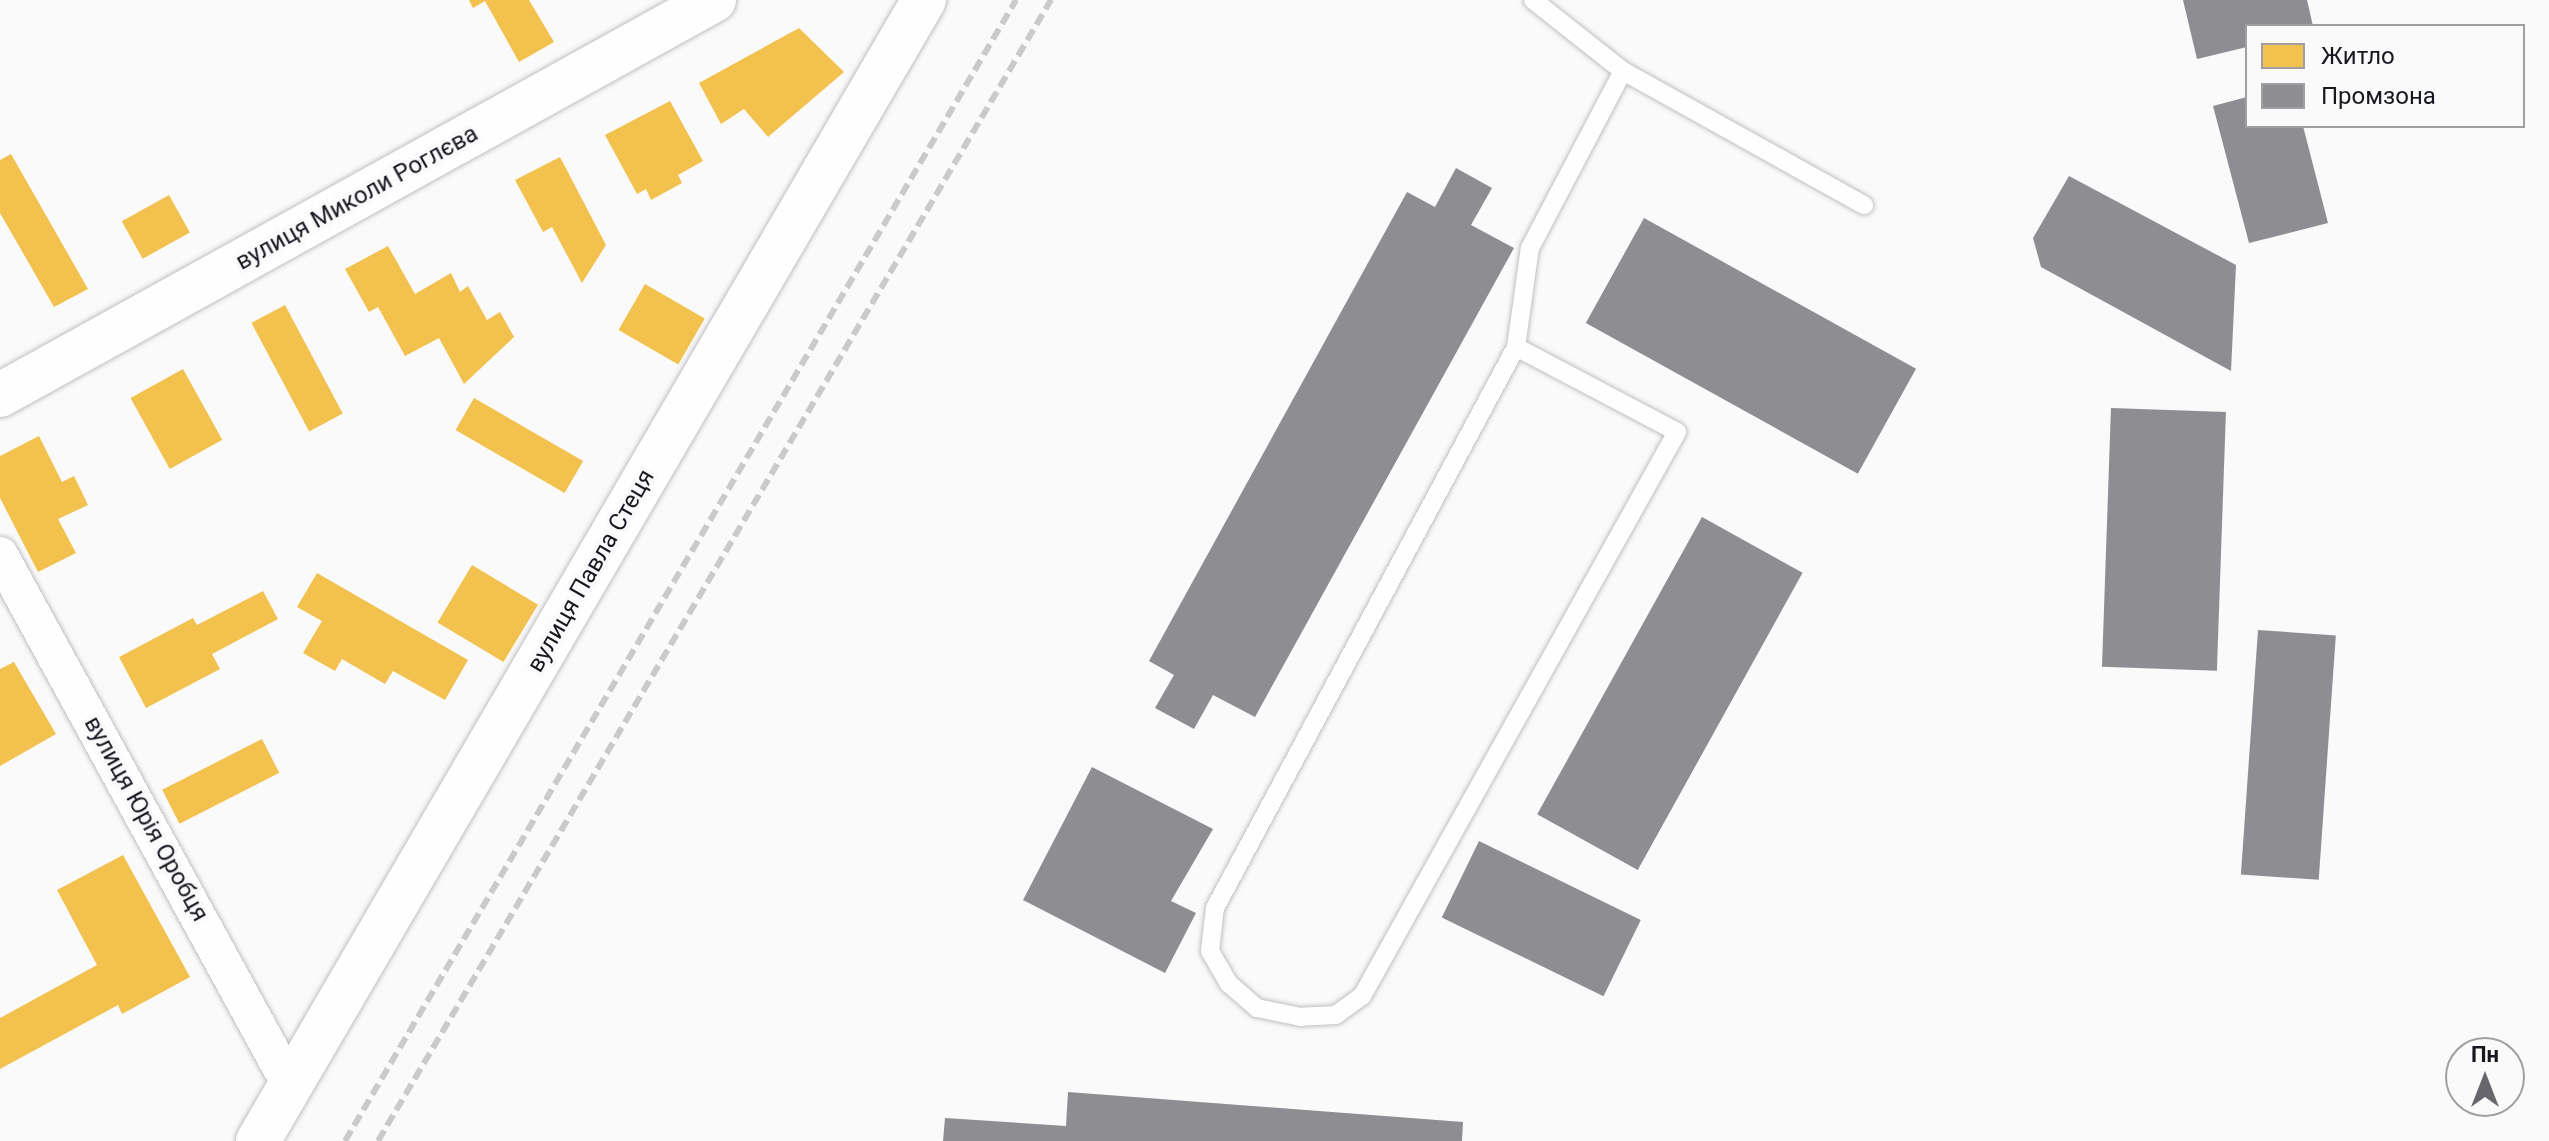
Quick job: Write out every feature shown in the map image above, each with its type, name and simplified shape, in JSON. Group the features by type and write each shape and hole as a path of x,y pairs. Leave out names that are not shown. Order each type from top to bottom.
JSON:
{"street":[{"name":"вулиця Миколи Роглєва","path":"0,395 714,0"},
{"name":"вулиця Павла Стеця","path":"258,1141 924,0"},
{"name":"вулиця Юрія Оробця","path":"0,555 290,1085"}],"lane":[{"path":"1533,0 1623,71 1864,205"},
{"path":"1516,347 1677,432 1362,996 1336,1015 1301,1017 1257,1008 1229,984 1210,951 1215,908 1516,347 1530,248 1623,71"}],"building: Житло":[{"path":"469,0 529,0 554,42 519,62 485,1 473,8"},
{"path":"799,28 844,72 768,137 744,109 721,124 699,83"},
{"path":"670,101 703,161 678,175 682,183 651,200 646,189 637,194 605,135"},
{"path":"11,154 88,289 54,307 0,213 0,160"},
{"path":"560,157 606,245 582,283 552,227 543,232 515,180"},
{"path":"169,195 190,233 143,259 122,221"},
{"path":"388,246 415,294 451,273 460,292 468,286 487,320 500,312 514,337 464,384 439,338 405,356 378,307 369,312 345,269"},
{"path":"645,284 705,318 678,364 618,330"},
{"path":"285,305 343,414 309,431 251,323"},
{"path":"183,369 222,440 170,469 131,398"},
{"path":"474,398 583,461 565,493 456,430"},
{"path":"39,436 62,482 74,476 88,505 58,519 76,553 38,572 0,498 0,456"},
{"path":"472,565 538,605 503,662 437,622"},
{"path":"317,573 468,660 445,700 393,671 385,684 342,659 335,671 303,653 322,621 297,607"},
{"path":"263,591 278,619 212,654 220,669 146,708 119,657 193,618 197,625"},
{"path":"14,662 56,734 0,766 0,669"},
{"path":"262,739 279,773 179,824 162,790"},
{"path":"123,855 190,977 122,1014 118,1005 0,1069 0,1018 97,965 57,890"}],"building: Промзона":[{"path":"2183,0 2307,0 2313,24 2245,24 2245,47 2197,59"},
{"path":"2245,98 2245,128 2304,128 2328,223 2249,243 2213,106"},
{"path":"1456,168 1492,188 1471,225 1514,248 1255,717 1213,695 1194,729 1155,708 1174,675 1149,661 1407,192 1435,207"},
{"path":"2069,176 2236,265 2231,371 2041,267 2033,238"},
{"path":"1644,218 1916,369 1858,474 1586,323"},
{"path":"2111,408 2226,412 2217,671 2102,667"},
{"path":"1702,517 1803,573 1638,870 1537,814"},
{"path":"2258,630 2336,635 2319,880 2241,874"},
{"path":"1092,767 1213,829 1171,901 1196,913 1165,973 1023,900"},
{"path":"1479,841 1641,920 1604,996 1442,917"},
{"path":"1068,1092 1463,1122 1462,1141 943,1141 945,1118 1066,1126"}],"railway":[{"path":"345,1141 1016,0"},
{"path":"378,1141 1051,0"}]}
